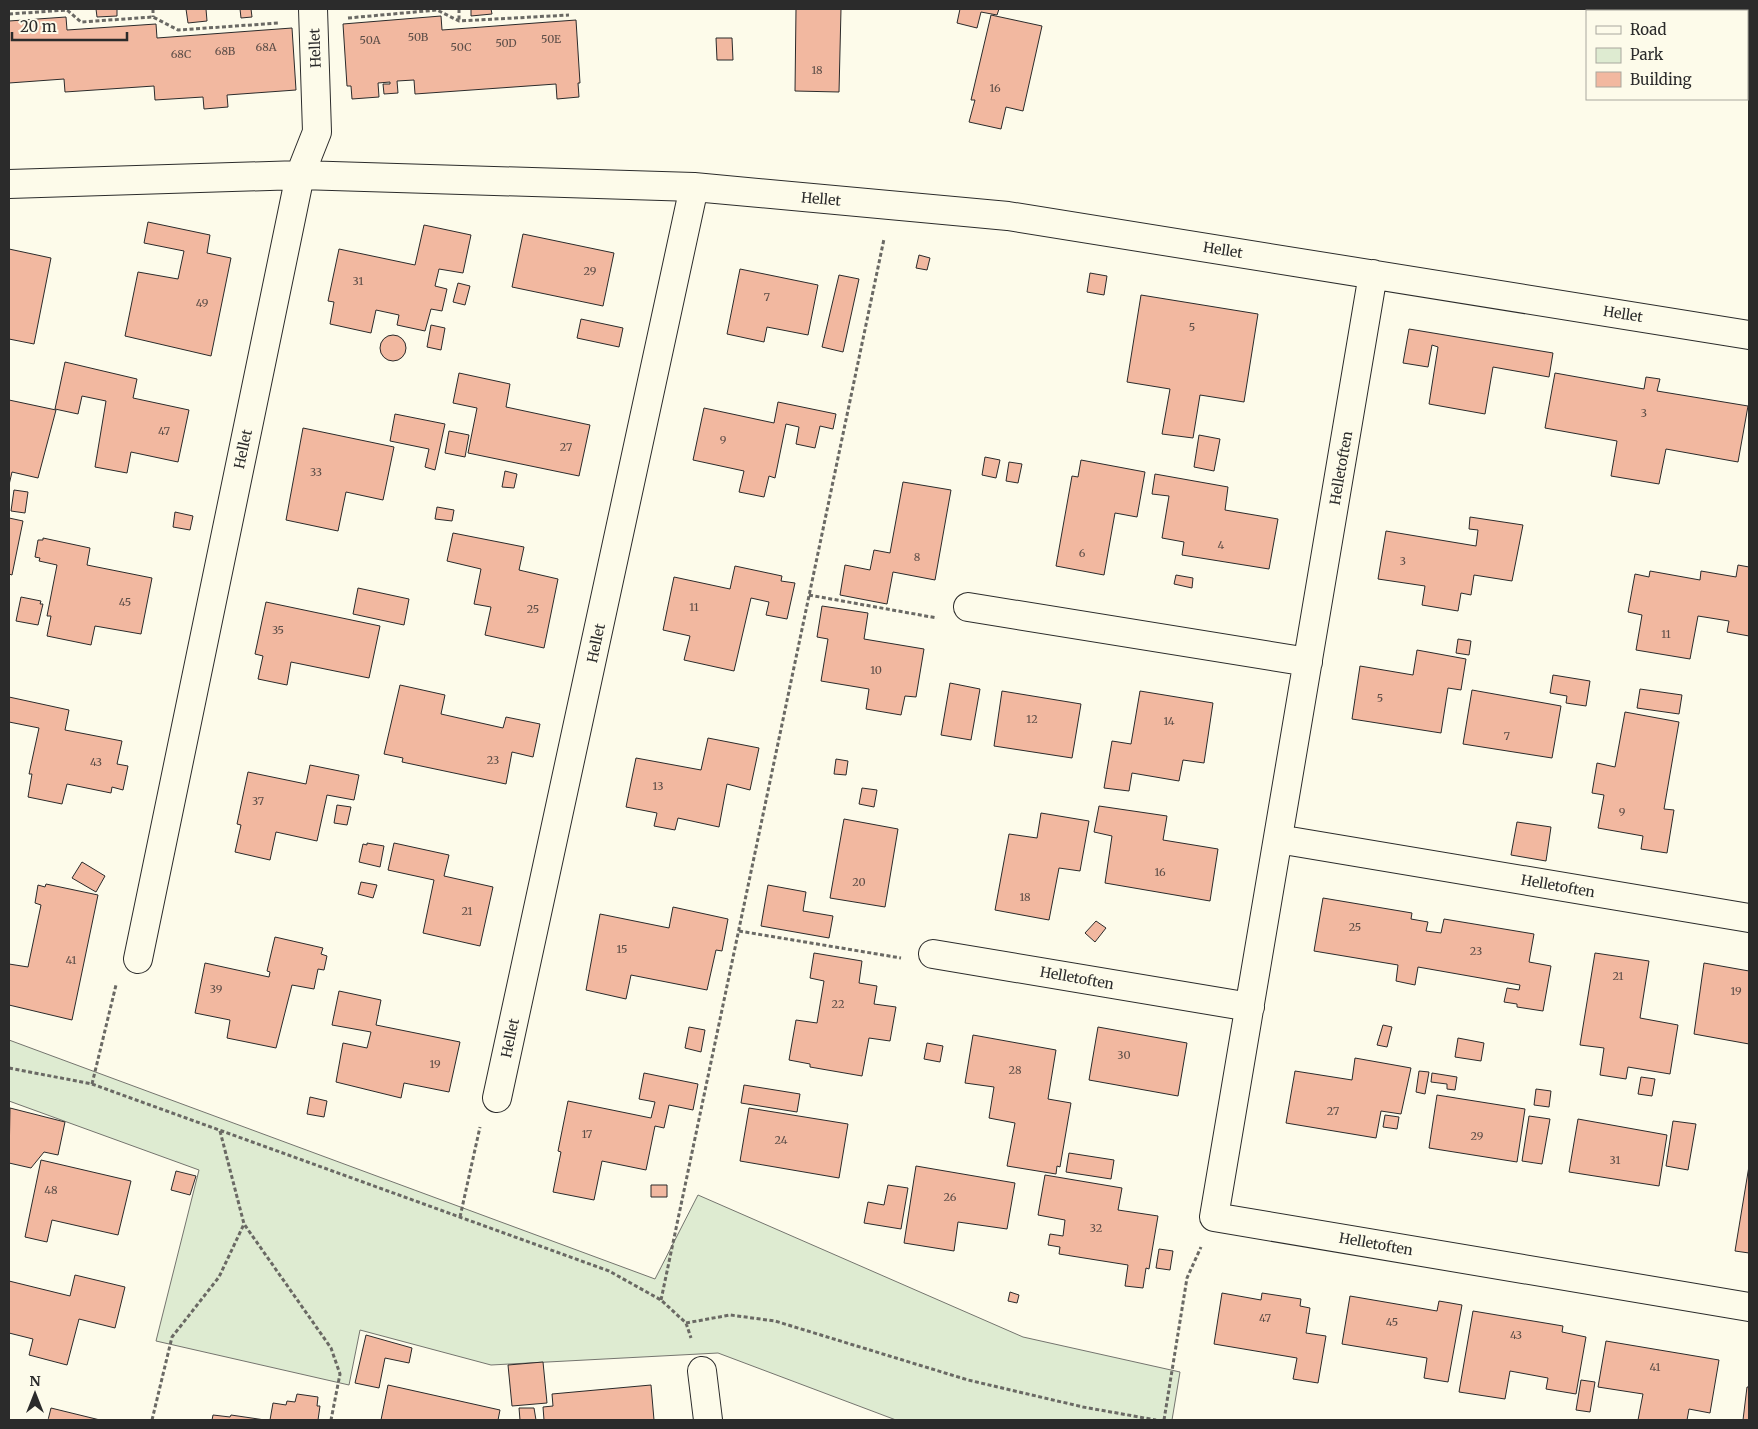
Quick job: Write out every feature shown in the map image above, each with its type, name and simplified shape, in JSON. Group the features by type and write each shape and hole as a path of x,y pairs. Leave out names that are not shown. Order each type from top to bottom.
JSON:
{"street":[{"name":"Hellet","path":"138,959 300,175 317,132 313,9"},
{"name":"Hellet","path":"9,184 300,175 694,187 1008,216 1749,335"},
{"name":"Hellet","path":"498,1098 694,187"},
{"name":"Helletoften","path":"1373,274 1214,1217 1749,1307"},
{"path":"968,607 1308,662"},
{"name":"Helletoften","path":"1278,839 1749,918"},
{"name":"Helletoften","path":"933,954 1250,1007"},
{"path":"702,1371 708,1420"}],"path":[{"path":"153,9 154,17"},
{"path":"459,9 459,21"},
{"path":"661,1300 891,205"},
{"path":"809,595 954,621 968,607"},
{"path":"739,931 908,960 933,954"},
{"path":"92,1084 120,971 138,959"},
{"path":"9,1068 92,1084 609,1271 661,1300 686,1323 702,1371"},
{"path":"460,1216 484,1108 498,1098"},
{"path":"220,1130 244,1224 331,1348 340,1374 331,1420"},
{"path":"1164,1420 1187,1278 1214,1217"},
{"path":"152,1420 172,1337 219,1277 244,1224"},
{"path":"686,1323 730,1315 775,1321 968,1380 1084,1407 1156,1420"}],"green space":[{"path":"9,1040 655,1279 698,1195 1023,1337 1180,1372 1172,1420 896,1420 718,1353 491,1365 360,1330 349,1385 156,1341 199,1170 9,1101"}],"building":[{"path":"96,9 117,9 117,16 97,17"},
{"path":"186,9 206,9 207,21 188,23"},
{"path":"240,9 251,9 252,17 241,18"},
{"path":"471,9 491,9 492,14 471,16"},
{"path":"796,9 841,9 839,92 795,91"},
{"path":"960,9 999,9 997,15 981,12 977,28 957,23"},
{"path":"991,15 1042,26 1023,111 1006,107 1001,129 969,122 975,100 971,100"},
{"path":"441,16 442,30 576,20 580,83 578,83 579,97 557,99 556,84 415,94 414,80 397,81 398,93 384,94 383,84 390,84 390,82 378,83 379,97 352,99 351,86 347,86 343,24"},
{"path":"66,17 67,30 156,24 157,38 292,28 296,90 227,95 228,107 204,109 203,97 155,100 154,86 65,92 64,79 9,83 9,21"},
{"path":"716,38 732,38 733,60 717,60"},
{"path":"148,222 210,235 207,253 231,258 211,356 125,336 138,272 178,279 184,251 144,243"},
{"path":"424,225 471,235 463,273 439,269 435,286 447,289 442,311 431,309 425,331 397,325 399,315 376,310 371,333 330,324 334,302 328,301 339,249 415,265"},
{"path":"523,234 614,253 603,306 512,287"},
{"path":"9,249 51,258 34,344 9,339"},
{"path":"919,255 930,258 927,270 916,268"},
{"path":"740,269 818,285 808,335 767,327 764,342 727,334"},
{"path":"1090,273 1107,276 1104,295 1087,292"},
{"path":"839,275 859,279 843,352 822,347"},
{"path":"458,283 470,286 465,305 453,302"},
{"path":"1141,295 1258,314 1244,402 1200,395 1193,438 1162,434 1170,389 1127,382"},
{"path":"581,319 623,328 619,347 577,338"},
{"path":"431,325 445,328 441,350 427,347"},
{"path":"1409,329 1553,353 1549,377 1493,367 1485,414 1429,404 1438,347 1432,345 1428,367 1403,363"},
{"path":"393,335 402,339 406,348 402,357 393,361 384,357 380,348 384,339"},
{"path":"65,362 137,379 133,398 189,410 178,462 131,452 127,473 95,467 106,401 82,396 78,414 55,409"},
{"path":"459,373 510,384 506,407 590,425 579,476 468,453 477,408 453,403"},
{"path":"1555,373 1644,389 1646,377 1660,379 1657,391 1748,406 1738,462 1666,449 1659,484 1611,476 1617,441 1545,428"},
{"path":"9,400 56,410 38,478 12,472 9,485"},
{"path":"778,402 836,414 833,429 820,426 815,448 796,444 799,427 786,424 775,478 769,476 764,497 739,492 744,471 693,460 704,408 774,423"},
{"path":"395,414 445,424 435,470 425,467 429,449 390,441"},
{"path":"303,428 394,447 383,500 346,492 338,531 286,520"},
{"path":"449,431 469,435 465,457 445,453"},
{"path":"1199,435 1220,439 1214,471 1194,467"},
{"path":"985,457 1000,460 996,478 982,475"},
{"path":"1081,460 1145,472 1137,517 1115,513 1104,575 1056,566 1072,476 1078,477"},
{"path":"1009,462 1022,464 1018,483 1006,481"},
{"path":"505,471 517,474 514,488 502,487"},
{"path":"1155,474 1228,487 1225,510 1278,519 1269,569 1182,555 1184,542 1162,538 1169,496 1152,494"},
{"path":"903,482 951,490 935,580 893,572 887,604 840,595 845,565 870,570 874,550 890,553"},
{"path":"14,490 28,492 25,513 11,511"},
{"path":"437,507 454,510 452,521 435,519"},
{"path":"175,512 193,516 190,530 173,527"},
{"path":"1470,517 1523,525 1512,581 1474,575 1471,595 1461,593 1458,611 1422,605 1425,586 1378,579 1386,531 1476,546 1478,530 1469,529"},
{"path":"9,518 23,521 12,575 9,574"},
{"path":"453,533 524,547 519,570 558,579 544,648 485,635 491,607 474,604 481,569 447,561"},
{"path":"43,538 90,548 87,565 152,578 141,634 95,626 91,645 47,636 51,616 47,616 57,565 39,561 40,558 35,557 38,540 43,540"},
{"path":"1738,565 1749,567 1749,636 1727,632 1729,621 1698,616 1690,659 1636,650 1642,615 1628,612 1635,574 1649,577 1650,571 1700,580 1701,571 1736,577"},
{"path":"735,566 782,576 781,581 795,583 787,619 766,615 769,602 751,598 734,671 684,660 690,636 663,630 674,577 730,589"},
{"path":"1176,575 1193,578 1192,588 1174,584"},
{"path":"358,588 409,599 404,625 353,614"},
{"path":"21,597 41,601 40,604 43,604 38,625 16,621"},
{"path":"266,602 380,626 369,678 291,662 287,685 258,679 263,656 255,654"},
{"path":"822,606 868,613 864,639 924,649 916,697 905,696 901,715 866,709 869,689 821,681 828,639 817,637"},
{"path":"1458,639 1471,641 1469,655 1456,653"},
{"path":"1417,650 1466,659 1461,690 1448,688 1441,733 1352,719 1360,666 1413,675"},
{"path":"1553,675 1590,681 1586,706 1566,703 1567,696 1550,693"},
{"path":"950,683 980,689 971,740 941,735"},
{"path":"400,685 445,695 441,714 503,728 506,717 540,724 533,757 512,752 506,784 402,762 403,758 384,754"},
{"path":"1640,689 1682,695 1679,714 1637,708"},
{"path":"1472,690 1561,706 1552,758 1463,744"},
{"path":"1002,691 1081,704 1072,758 994,746"},
{"path":"1140,691 1213,703 1204,763 1183,760 1179,781 1132,773 1129,791 1104,788 1112,741 1131,744"},
{"path":"9,697 69,710 65,730 122,741 117,764 128,766 123,790 112,787 111,793 67,784 62,804 28,797 32,774 29,774 39,728 9,722"},
{"path":"1625,712 1679,722 1664,809 1674,810 1667,853 1641,849 1643,836 1598,828 1604,795 1592,793 1597,763 1615,767"},
{"path":"708,738 759,748 750,790 727,784 719,827 678,818 675,830 654,826 657,813 626,807 636,758 701,770"},
{"path":"836,759 848,761 846,775 834,774"},
{"path":"310,765 359,775 354,800 327,795 317,841 276,832 270,860 235,852 241,825 237,824 248,772 306,784"},
{"path":"862,788 877,790 874,807 859,804"},
{"path":"337,805 351,807 347,825 334,823"},
{"path":"1099,806 1167,816 1163,840 1218,849 1210,901 1105,883 1112,836 1094,832"},
{"path":"1041,813 1089,821 1080,871 1059,868 1049,920 995,910 1009,834 1037,838"},
{"path":"844,819 898,829 885,907 830,898"},
{"path":"1517,822 1551,827 1546,861 1511,855"},
{"path":"367,843 384,846 380,867 359,862 363,844 367,845"},
{"path":"394,843 449,855 444,876 493,887 480,946 423,933 434,880 388,870"},
{"path":"82,862 105,876 96,892 72,878"},
{"path":"361,882 377,885 373,898 358,894"},
{"path":"46,884 98,895 72,1020 9,1005 9,964 28,967 41,905 35,903 38,885 45,887"},
{"path":"768,885 806,892 803,911 833,916 829,938 761,926"},
{"path":"1323,898 1412,913 1411,919 1428,922 1426,931 1441,933 1444,919 1534,934 1529,962 1551,966 1543,1011 1517,1007 1517,1004 1504,1002 1507,988 1519,990 1520,985 1418,967 1415,985 1396,981 1398,965 1314,951"},
{"path":"673,907 728,919 722,951 716,950 707,990 631,975 626,999 586,990 600,914 669,928"},
{"path":"1096,921 1106,928 1095,942 1085,933"},
{"path":"275,937 323,948 321,954 327,956 324,970 318,969 314,989 292,985 276,1048 227,1038 230,1020 195,1013 205,963 269,977 270,972 267,971"},
{"path":"814,953 862,961 859,983 877,986 874,1004 896,1007 890,1041 869,1038 862,1076 810,1067 810,1064 789,1060 796,1020 817,1023 824,981 810,978"},
{"path":"1595,953 1649,961 1640,1018 1678,1025 1670,1074 1628,1067 1626,1079 1600,1075 1604,1048 1580,1045"},
{"path":"1704,963 1749,971 1749,1044 1694,1034"},
{"path":"339,991 381,1000 376,1025 460,1042 449,1092 404,1083 401,1098 336,1082 343,1043 367,1048 371,1032 332,1025"},
{"path":"1383,1025 1392,1027 1387,1047 1377,1045"},
{"path":"689,1027 705,1030 701,1052 685,1048"},
{"path":"1098,1027 1187,1043 1178,1096 1089,1080"},
{"path":"973,1035 1056,1050 1048,1099 1071,1103 1060,1167 1057,1166 1056,1174 1007,1166 1015,1123 989,1118 994,1087 965,1083"},
{"path":"1458,1038 1484,1043 1481,1061 1455,1057"},
{"path":"927,1043 943,1046 940,1062 924,1059"},
{"path":"1355,1058 1411,1068 1401,1114 1381,1111 1376,1138 1286,1123 1295,1071 1352,1080"},
{"path":"1419,1071 1429,1072 1425,1094 1416,1092"},
{"path":"644,1073 698,1084 693,1110 669,1105 664,1128 655,1126 646,1170 602,1161 594,1200 553,1192 561,1152 558,1151 568,1101 651,1118 655,1102 639,1099"},
{"path":"1432,1073 1457,1077 1455,1090 1447,1089 1447,1084 1431,1082"},
{"path":"1641,1077 1655,1079 1652,1096 1638,1094"},
{"path":"744,1085 800,1094 797,1112 741,1103"},
{"path":"1536,1089 1551,1091 1549,1107 1534,1105"},
{"path":"1437,1095 1525,1109 1517,1162 1429,1148"},
{"path":"310,1097 327,1101 324,1117 307,1114"},
{"path":"10,1108 65,1122 58,1155 44,1152 31,1168 9,1163"},
{"path":"749,1108 848,1124 839,1178 740,1161"},
{"path":"1385,1115 1399,1117 1397,1129 1383,1127"},
{"path":"1529,1116 1550,1119 1542,1164 1522,1161"},
{"path":"1578,1119 1667,1135 1659,1186 1569,1172"},
{"path":"1673,1121 1696,1124 1688,1170 1666,1166"},
{"path":"1069,1153 1114,1160 1111,1179 1066,1172"},
{"path":"41,1160 131,1181 118,1235 52,1220 47,1242 25,1237"},
{"path":"916,1166 1015,1183 1007,1229 958,1222 954,1251 904,1243"},
{"path":"1749,1166 1749,1253 1735,1251"},
{"path":"176,1171 196,1176 190,1195 171,1190"},
{"path":"1045,1175 1122,1188 1118,1210 1158,1216 1149,1269 1146,1268 1143,1288 1125,1286 1128,1265 1059,1254 1060,1247 1048,1245 1050,1234 1063,1236 1065,1220 1038,1215"},
{"path":"651,1185 667,1185 667,1197 651,1197"},
{"path":"888,1185 908,1188 901,1229 864,1223 868,1202 884,1205"},
{"path":"1159,1249 1173,1251 1170,1270 1156,1268"},
{"path":"75,1275 125,1287 115,1328 79,1319 67,1365 29,1355 33,1339 9,1333 9,1281 70,1296"},
{"path":"1010,1292 1019,1295 1017,1303 1008,1301"},
{"path":"1222,1293 1261,1300 1262,1293 1301,1299 1300,1306 1310,1308 1306,1333 1326,1336 1318,1383 1293,1379 1297,1358 1214,1344"},
{"path":"1350,1296 1437,1311 1439,1301 1462,1305 1448,1382 1424,1378 1427,1358 1342,1344"},
{"path":"1473,1311 1563,1326 1562,1332 1586,1337 1576,1394 1546,1389 1548,1378 1510,1371 1505,1399 1459,1392"},
{"path":"366,1335 412,1348 409,1363 385,1358 379,1388 355,1383"},
{"path":"1606,1341 1719,1360 1710,1413 1689,1409 1687,1420 1638,1420 1643,1394 1598,1387"},
{"path":"543,1362 547,1403 512,1406 508,1365"},
{"path":"1581,1380 1595,1382 1590,1412 1576,1410"},
{"path":"388,1385 500,1410 498,1420 381,1420"},
{"path":"651,1385 654,1420 544,1420 543,1407 553,1406 552,1394"},
{"path":"1747,1387 1749,1387 1749,1420 1743,1420"},
{"path":"297,1394 318,1397 317,1406 320,1406 318,1420 270,1420 273,1403 286,1405 287,1401 295,1402"},
{"path":"51,1408 100,1420 48,1420"},
{"path":"519,1408 534,1408 536,1420 520,1420"},
{"path":"213,1415 230,1417 231,1415 265,1420 212,1420"}]}
